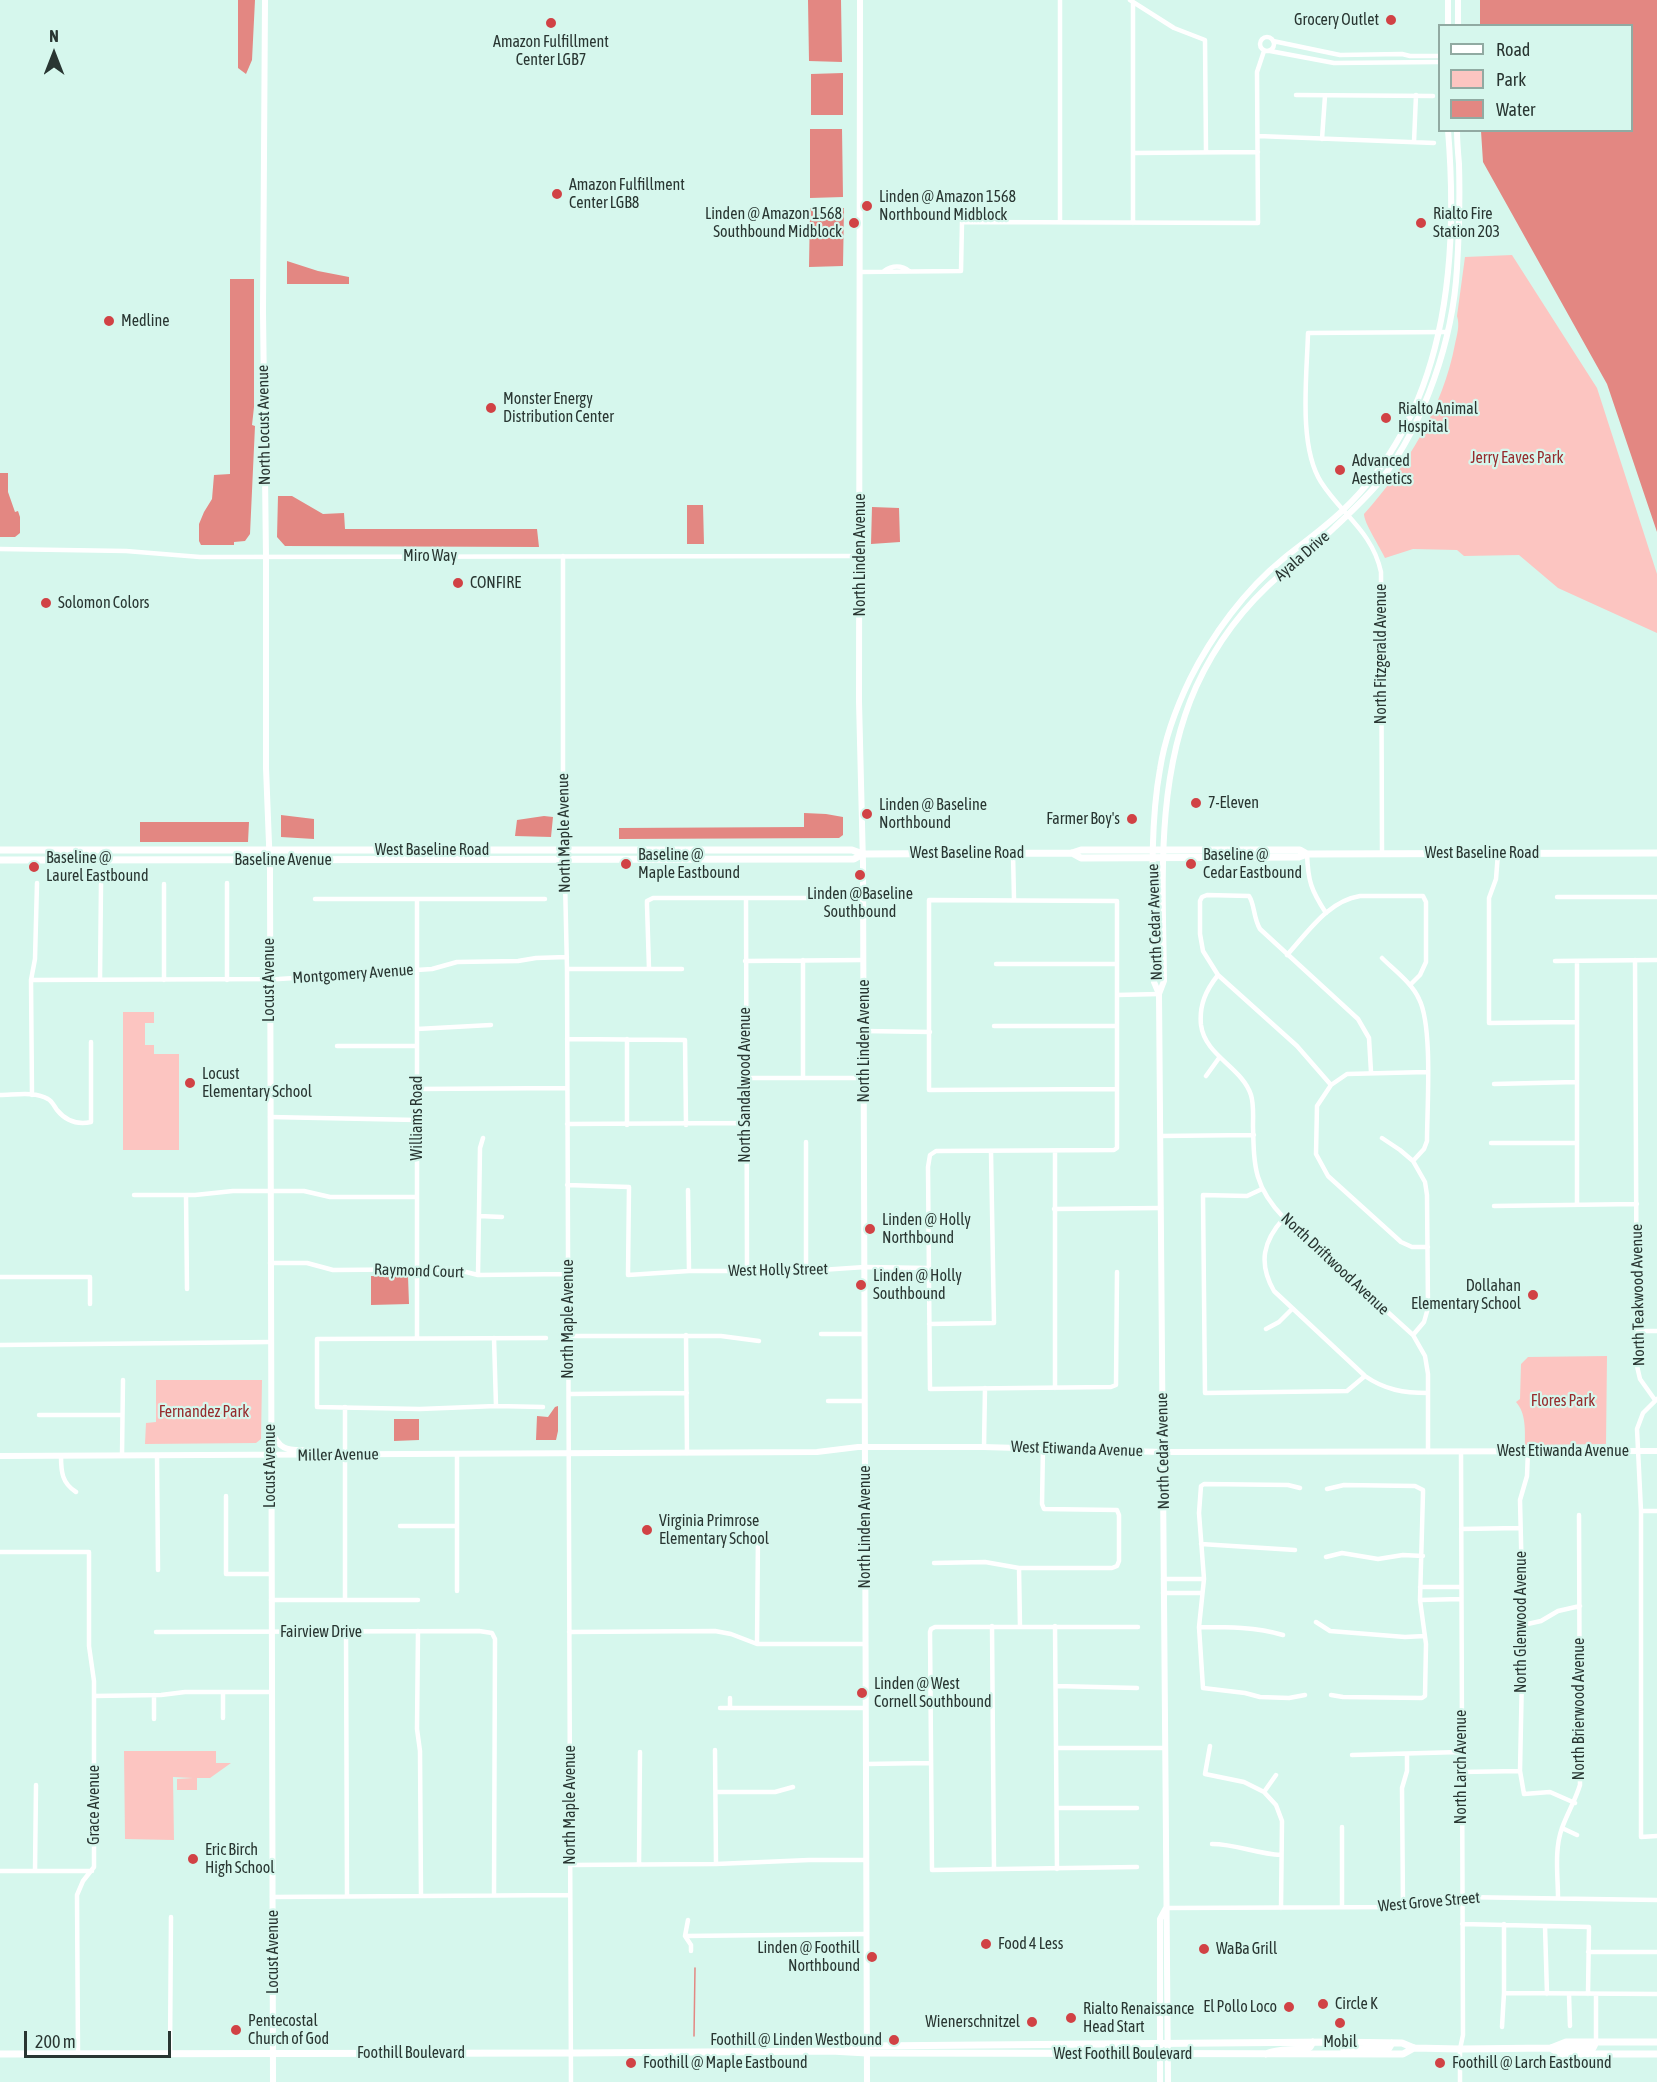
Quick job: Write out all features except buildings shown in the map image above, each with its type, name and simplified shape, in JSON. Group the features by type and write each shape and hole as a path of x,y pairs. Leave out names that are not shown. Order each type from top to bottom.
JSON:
{"main road":[{"name":"West Baseline Road","path":"0,850 852,850 862,854 1072,853 1081,850 1153,854 1300,850 1307,854 1657,853"},
{"name":"West Baseline Road","path":"565,860 854,859 862,854"},
{"name":"Baseline Avenue","path":"0,860 565,860"},
{"name":"West Foothill Boulevard","path":"571,2053 1313,2042 1402,2043 1414,2048 1460,2049 1551,2048 1566,2042 1657,2042"},
{"path":"1264,2055 1277,2049 1304,2049 1310,2047 1313,2042"},
{"path":"1336,2054 1344,2050 1389,2048 1392,2043"},
{"name":"West Foothill Boulevard","path":"867,2049 1264,2055 1403,2054 1414,2048"},
{"name":"West Foothill Boulevard","path":"1551,2048 1560,2054 1657,2054"},
{"name":"Foothill Boulevard","path":"0,2054 571,2053"}],"street":[{"name":"North Locust Avenue","path":"265,0 263,311 266,557 265,747 269,850"},
{"name":"North Linden Avenue","path":"860,0 860,776 864,1031 867,2082"},
{"path":"1060,0 1060,222"},
{"path":"1448,0 1448,24"},
{"path":"1458,0 1458,24"},
{"path":"1131,1 1133,223"},
{"path":"1131,1 1174,28 1205,40 1206,152"},
{"path":"1438,56 1340,55 1274,41 1268,37 1261,40 1260,47 1267,51 1334,63 1438,63"},
{"path":"860,273 961,271 962,222 1258,223 1257,72 1267,51 1273,48 1274,41"},
{"path":"1293,55 1295,46"},
{"path":"1296,95 1433,96"},
{"path":"1414,142 1416,95"},
{"path":"1322,139 1325,96"},
{"name":"Ayala Drive","path":"1153,854 1157,785 1163,752 1170,725 1205,652 1259,581 1282,559 1346,512 1376,473 1410,417 1428,372 1444,312 1451,162 1448,132"},
{"name":"Ayala Drive","path":"1164,854 1168,788 1177,741 1190,701 1211,657 1235,621 1265,588 1317,544 1381,479 1409,436 1430,392 1455,295 1459,164 1456,132"},
{"path":"1257,136 1434,143"},
{"path":"1133,153 1258,152"},
{"path":"1439,332 1447,332"},
{"name":"North Fitzgerald Avenue","path":"1382,853 1381,579 1378,560 1371,544 1321,482 1313,466 1308,443 1308,333 1439,332"},
{"name":"Miro Way","path":"0,549 126,551 200,557 860,556"},
{"name":"North Maple Avenue","path":"562,556 567,957 571,2082"},
{"name":"Locust Avenue","path":"269,850 273,2082"},
{"path":"1013,853 1014,899"},
{"path":"1498,853 1496,879 1489,898 1489,1023 1576,1022"},
{"name":"North Cedar Avenue","path":"1153,854 1154,982 1160,994"},
{"name":"North Cedar Avenue","path":"1164,854 1164,981 1160,994 1163,1593 1168,1964 1164,2043"},
{"path":"1307,854 1312,892 1326,914"},
{"path":"32,1095 31,980 35,959 37,883"},
{"path":"227,883 228,980"},
{"path":"100,979 101,884"},
{"path":"164,884 164,980"},
{"path":"1331,1085 1298,1046 1218,975 1203,951 1200,934 1202,897 1207,895 1249,896 1253,918 1260,929 1358,1019 1369,1038 1371,1072"},
{"path":"1287,955 1338,903 1360,896 1423,896 1426,902 1426,962 1420,975 1410,986"},
{"path":"1557,897 1657,897"},
{"path":"315,899 545,898"},
{"path":"649,969 647,905 650,899 826,898"},
{"name":"Williams Road","path":"417,899 417,1338"},
{"name":"North Sandalwood Avenue","path":"746,899 747,1271"},
{"path":"1117,1089 929,1090 929,900 1117,901 1117,964 1117,994 1117,1026 1117,1089 1117,1148 1114,1150 1055,1151 936,1151 930,1155 928,1167 930,1389 1111,1387 1116,1385 1117,1272"},
{"name":"Montgomery Avenue","path":"31,980 269,979 432,969 457,962 567,957"},
{"path":"1382,958 1419,998 1426,1022 1427,1141 1424,1149 1413,1161"},
{"path":"803,960 803,1078"},
{"path":"745,961 863,960"},
{"name":"North Teakwood Avenue","path":"1635,960 1637,1366 1640,1379 1656,1400 1640,1419 1637,1429 1641,1511 1641,1837 1657,1836"},
{"path":"1555,961 1657,960"},
{"path":"1577,961 1577,1205"},
{"path":"996,964 1117,964"},
{"path":"567,969 682,969"},
{"name":"North Driftwood Avenue","path":"1218,975 1203,999 1201,1027 1206,1041 1250,1092 1253,1104 1255,1170 1262,1189 1273,1207 1284,1218 1413,1335"},
{"path":"1117,994 1160,994"},
{"path":"417,1029 491,1025"},
{"path":"994,1026 1117,1026"},
{"path":"864,1031 930,1032"},
{"path":"567,1039 685,1040 686,1125"},
{"path":"627,1039 627,1125"},
{"path":"0,1095 32,1095 49,1099 59,1112 71,1121 82,1124 91,1122 92,1042"},
{"path":"337,1046 417,1046"},
{"path":"1206,1076 1220,1058"},
{"path":"1427,1072 1347,1074 1331,1085 1317,1106 1316,1154 1328,1176 1401,1242 1412,1247 1428,1247"},
{"path":"745,1078 864,1078"},
{"path":"1494,1084 1576,1082"},
{"path":"417,1089 567,1088"},
{"path":"270,1117 417,1120"},
{"path":"567,1125 745,1123"},
{"path":"1160,1136 1254,1135"},
{"path":"478,1275 480,1148 483,1137"},
{"path":"1382,1138 1413,1161 1425,1182 1427,1195 1428,1308 1424,1322 1413,1335 1425,1356 1428,1374 1428,1452"},
{"path":"806,1142 806,1271"},
{"path":"1491,1143 1576,1143"},
{"path":"1055,1151 1055,1388"},
{"path":"928,1324 994,1323 991,1152"},
{"name":"West Holly Street","path":"567,1185 629,1186 628,1275 806,1271 865,1267 928,1268"},
{"path":"1262,1189 1247,1196 1203,1195 1205,1393 1347,1391 1365,1376"},
{"path":"688,1190 689,1272"},
{"path":"134,1195 186,1195 226,1191 304,1191 330,1197 417,1197"},
{"path":"186,1195 187,1289"},
{"path":"1494,1206 1636,1204"},
{"path":"1054,1209 1161,1208"},
{"path":"479,1216 502,1217"},
{"path":"1284,1218 1269,1237 1264,1265 1274,1291 1365,1376 1378,1385 1393,1390 1428,1393"},
{"name":"Raymond Court","path":"270,1263 307,1263 333,1270 454,1269 478,1275 568,1274"},
{"path":"0,1277 90,1277 90,1304"},
{"path":"1266,1329 1279,1322 1292,1309"},
{"path":"1637,1331 1657,1331"},
{"path":"821,1334 865,1334"},
{"path":"568,1336 686,1335 721,1336 759,1341"},
{"path":"686,1335 687,1453"},
{"path":"495,1338 496,1406"},
{"path":"543,1407 496,1406 447,1409 317,1407 317,1339 546,1338"},
{"path":"0,1345 270,1342"},
{"path":"122,1455 123,1380"},
{"path":"984,1447 985,1388"},
{"path":"568,1394 687,1394"},
{"path":"828,1401 865,1401"},
{"path":"345,1407 345,1600"},
{"path":"39,1415 122,1415"},
{"path":"270,1426 276,1441 283,1448 330,1455"},
{"name":"West Etiwanda Avenue","path":"569,1453 817,1452 865,1447 1043,1447 1162,1452 1657,1451"},
{"path":"934,1563 985,1562 1019,1568 1112,1568 1117,1566 1119,1561 1119,1515 1117,1510 1044,1509 1042,1503 1043,1447"},
{"name":"North Glenwood Avenue","path":"1528,1451 1527,1476 1520,1500 1522,1625 1520,1771 1524,1794 1550,1792 1575,1803"},
{"name":"North Larch Avenue","path":"1460,2082 1460,2049 1463,2035 1461,1452"},
{"name":"Miller Avenue","path":"0,1456 569,1453"},
{"path":"457,1454 457,1591"},
{"path":"157,1455 158,1570"},
{"path":"61,1456 63,1478 66,1485 76,1492"},
{"path":"1300,1488 1278,1484 1204,1484 1201,1486 1199,1513 1204,1579 1199,1627 1203,1688 1248,1693 1260,1697 1289,1698 1305,1695"},
{"path":"1327,1489 1353,1485 1420,1487 1424,1493 1420,1600 1425,1636 1425,1696 1422,1698 1331,1695"},
{"path":"226,1496 226,1574 271,1574"},
{"path":"1641,1511 1657,1511"},
{"name":"North Brierwood Avenue","path":"1558,1898 1558,1848 1562,1828 1575,1803 1580,1785 1579,1515"},
{"path":"400,1526 456,1526"},
{"path":"1461,1529 1520,1528"},
{"path":"757,1644 758,1535"},
{"path":"1201,1544 1295,1550"},
{"name":"Grace Avenue","path":"0,1552 89,1552 89,1646 93,1673 94,1867 83,1881 77,1895 78,2053"},
{"path":"1326,1557 1342,1552 1378,1559 1403,1555 1423,1556"},
{"path":"1019,1568 1020,1627"},
{"path":"1163,1579 1204,1579"},
{"path":"1420,1587 1461,1587"},
{"path":"1163,1593 1201,1593"},
{"path":"1420,1600 1461,1599"},
{"path":"271,1600 418,1600"},
{"path":"1522,1625 1541,1621 1558,1611 1580,1606"},
{"path":"1316,1622 1330,1631 1405,1638 1425,1636"},
{"path":"992,1626 994,1869"},
{"path":"1137,1868 932,1870 930,1763 931,1629 935,1627 992,1626 1138,1627"},
{"path":"1055,1626 1057,1869"},
{"path":"1199,1627 1239,1627 1283,1635"},
{"path":"418,1631 417,1730 420,1750 421,1896"},
{"name":"Fairview Drive","path":"156,1632 485,1631 492,1633 495,1639 495,1895"},
{"path":"569,1632 715,1631 731,1634 757,1644 866,1644"},
{"path":"346,1632 347,1896"},
{"path":"1056,1686 1137,1688"},
{"path":"93,1696 185,1692 272,1692"},
{"path":"223,1692 223,1719"},
{"path":"154,1695 154,1719"},
{"path":"730,1698 730,1708"},
{"path":"720,1708 865,1708"},
{"path":"1210,1746 1204,1774 1244,1782 1264,1792 1276,1804 1282,1821 1281,1908"},
{"path":"1057,1748 1165,1748"},
{"path":"715,1750 716,1864"},
{"path":"639,1865 640,1752"},
{"path":"1352,1755 1461,1752"},
{"path":"1403,1907 1402,1788 1407,1771 1407,1755"},
{"path":"866,1764 930,1763"},
{"path":"1461,1772 1520,1771"},
{"path":"1264,1792 1276,1776"},
{"path":"35,1871 36,1785"},
{"path":"716,1792 775,1792 793,1787"},
{"path":"1057,1808 1137,1808"},
{"path":"1342,1827 1342,1907"},
{"path":"1562,1828 1577,1835"},
{"path":"1212,1844 1224,1844 1265,1854 1281,1855"},
{"path":"570,1865 865,1860"},
{"path":"0,1871 92,1871"},
{"path":"272,1897 570,1895"},
{"name":"West Grove Street","path":"1166,1908 1403,1907 1420,1906 1440,1898 1461,1897 1657,1900"},
{"path":"570,1904 578,1904"},
{"name":"North Cedar Avenue","path":"1160,2082 1164,2043 1160,1919 1166,1908"},
{"path":"170,2054 171,1917"},
{"path":"688,1920 685,1936 691,1945 691,1951"},
{"path":"1462,1924 1589,1927 1588,1994"},
{"path":"1502,2027 1504,1924"},
{"path":"1545,1926 1547,1994"},
{"path":"570,1927 579,1927"},
{"path":"685,1936 866,1934"},
{"path":"1160,1935 1163,1941 1163,1962 1168,1964"},
{"path":"1588,1952 1657,1952"},
{"path":"1504,1993 1657,1994"},
{"path":"1569,1994 1570,2026"},
{"path":"1596,1994 1596,2042"},
{"name":"North Cedar Avenue","path":"1164,2054 1168,2082"}],"green space":[{"name":"Jerry Eaves Park","path":"1512,255 1597,388 1657,574 1657,633 1558,588 1519,555 1464,556 1457,550 1413,549 1385,558 1367,523 1364,514 1409,456 1442,391 1457,334 1457,316 1465,257"},
{"path":"123,1012 154,1012 154,1023 145,1023 145,1045 154,1045 154,1054 179,1054 179,1150 123,1150"},
{"name":"Flores Park","path":"1607,1356 1606,1444 1525,1445 1523,1416 1516,1402 1520,1399 1521,1364 1528,1357"},
{"name":"Fernandez Park","path":"156,1380 262,1380 261,1439 256,1443 145,1444 146,1423 156,1422"},
{"path":"124,1751 216,1751 216,1763 231,1763 210,1778 197,1778 197,1790 177,1790 177,1779 193,1778 173,1777 174,1840 125,1839"}],"water":[{"path":"238,0 255,0 252,60 246,74 238,68"},
{"path":"808,0 841,0 842,62 809,61"},
{"path":"1480,0 1657,0 1657,532 1607,384 1483,162 1481,132 1633,132 1633,24 1480,24"},
{"path":"843,73 843,115 811,115 811,74"},
{"path":"810,129 842,129 843,197 810,198"},
{"path":"810,208 844,208 843,266 809,267"},
{"path":"287,261 318,271 349,277 349,284 287,284"},
{"path":"230,279 254,279 252,425 255,426 250,534 245,541 234,542 234,545 201,545 199,524 212,499 214,475 230,474"},
{"path":"0,473 8,473 8,492 15,512 18,511 20,517 20,533 15,537 0,537"},
{"path":"278,496 292,496 323,514 344,513 345,529 537,529 539,547 285,546 277,537"},
{"path":"687,505 703,505 704,544 687,544"},
{"path":"872,507 899,508 900,542 871,544"},
{"path":"804,813 843,817 843,835 839,838 619,839 619,828 804,827"},
{"path":"281,815 314,819 314,839 281,837"},
{"path":"553,817 551,837 515,836 517,820"},
{"path":"140,822 249,822 248,842 140,842"},
{"path":"371,1276 408,1276 409,1304 371,1305"},
{"path":"558,1406 556,1440 536,1440 537,1416 548,1417"},
{"path":"394,1419 419,1419 419,1440 394,1441"}],"waterway":[{"path":"694,2036 695,1968"}],"place":[{"name":"Grocery Outlet","path":"1391,20"},
{"name":"Amazon Fulfillment Center LGB7","path":"551,23"},
{"name":"Amazon Fulfillment Center LGB8","path":"557,194"},
{"name":"Linden @ Amazon 1568 Northbound Midblock","path":"867,206"},
{"name":"Linden @ Amazon 1568 Southbound Midblock","path":"854,223"},
{"name":"Rialto Fire Station 203","path":"1421,223"},
{"name":"Medline","path":"109,321"},
{"name":"Monster Energy Distribution Center","path":"491,408"},
{"name":"Rialto Animal Hospital","path":"1386,418"},
{"name":"Advanced Aesthetics","path":"1340,470"},
{"name":"CONFIRE","path":"458,583"},
{"name":"Solomon Colors","path":"46,603"},
{"name":"7-Eleven","path":"1196,803"},
{"name":"Linden @ Baseline Northbound","path":"867,814"},
{"name":"Farmer Boy's","path":"1132,819"},
{"name":"Baseline @ Maple Eastbound","path":"626,864"},
{"name":"Baseline @ Cedar Eastbound","path":"1191,864"},
{"name":"Baseline @ Laurel Eastbound","path":"34,867"},
{"name":"Linden @Baseline Southbound","path":"860,875"},
{"name":"Locust Elementary School","path":"190,1083"},
{"name":"Linden @ Holly Northbound","path":"870,1229"},
{"name":"Linden @ Holly Southbound","path":"861,1285"},
{"name":"Dollahan Elementary School","path":"1533,1295"},
{"name":"Virginia Primrose Elementary School","path":"647,1530"},
{"name":"Linden @ West Cornell Southbound","path":"862,1693"},
{"name":"Eric Birch High School","path":"193,1859"},
{"name":"Food 4 Less","path":"986,1944"},
{"name":"WaBa Grill","path":"1204,1949"},
{"name":"Linden @ Foothill Northbound","path":"872,1957"},
{"name":"Circle K","path":"1323,2004"},
{"name":"El Pollo Loco","path":"1289,2007"},
{"name":"Rialto Renaissance Head Start","path":"1071,2018"},
{"name":"Wienerschnitzel","path":"1032,2022"},
{"name":"Mobil","path":"1340,2023"},
{"name":"Pentecostal Church of God","path":"236,2030"},
{"name":"Foothill @ Linden Westbound","path":"894,2040"},
{"name":"Foothill @ Maple Eastbound","path":"631,2063"},
{"name":"Foothill @ Larch Eastbound","path":"1440,2063"}]}
